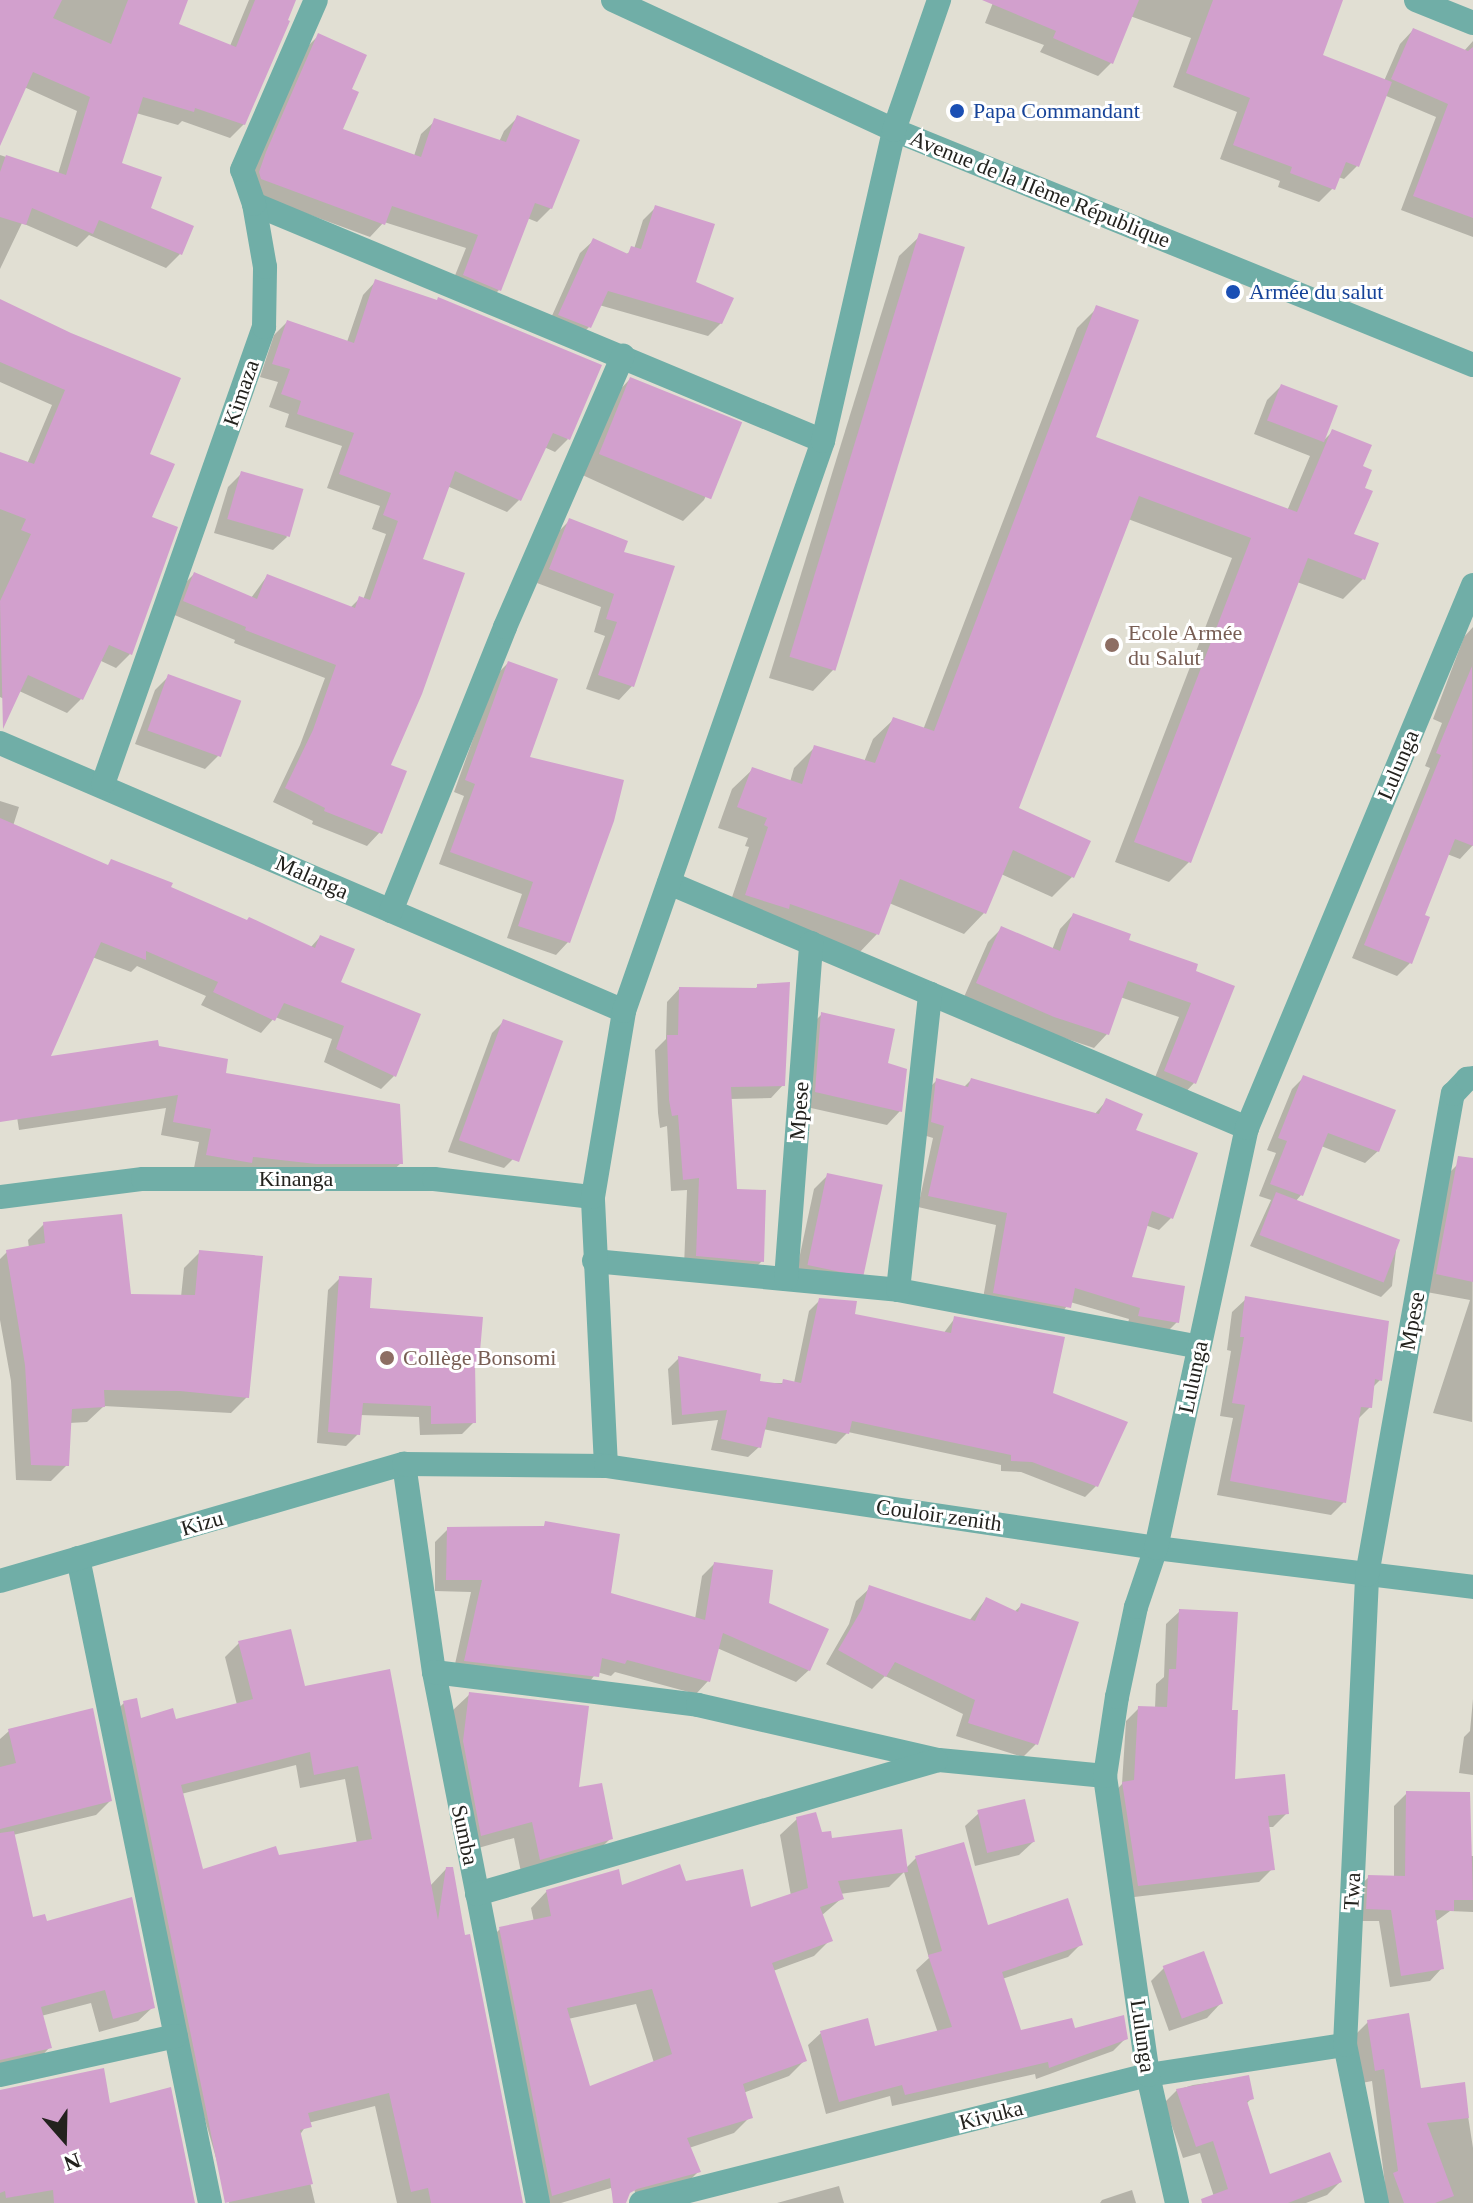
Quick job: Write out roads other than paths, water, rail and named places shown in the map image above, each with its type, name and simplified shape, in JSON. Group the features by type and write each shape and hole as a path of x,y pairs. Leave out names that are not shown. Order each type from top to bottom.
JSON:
{"street":[{"name":"Kimaza","path":"103,784 264,327 265,267 254,204 242,170 316,0"},
{"name":"Avenue de la IIème République","path":"613,0 894,130 1473,365"},
{"path":"606,1466 593,1197 624,1011 823,441 894,130 939,0"},
{"path":"1416,0 1473,23"},
{"path":"254,204 310,230 623,355 823,441"},
{"path":"391,911 505,627 623,355"},
{"name":"Lulunga","path":"1177,2203 1148,2075 1105,1776 1117,1697 1136,1607 1156,1548 1247,1128 1473,585"},
{"name":"Malanga","path":"0,743 103,784 624,1011"},
{"path":"669,883 1247,1128"},
{"name":"Mpese","path":"786,1279 811,943"},
{"path":"898,1290 930,994"},
{"name":"Mpese","path":"1367,1575 1453,1094 1467,1079 1473,1078"},
{"name":"Kinanga","path":"0,1197 143,1179 434,1179 593,1197"},
{"path":"594,1261 898,1290 1199,1347"},
{"name":"Couloir zenith","path":"404,1464 606,1466 1156,1548 1473,1587"},
{"name":"Kizu","path":"0,1581 404,1464"},
{"name":"Sumba","path":"404,1464 434,1672 538,2203"},
{"path":"78,1558 210,2203"},
{"name":"Twa","path":"1367,1575 1345,2045 1377,2203"},
{"path":"434,1672 698,1705 939,1760 1105,1776"},
{"path":"477,1894 939,1760"},
{"path":"0,2075 176,2036"},
{"name":"Kivuka","path":"641,2203 1148,2075 1345,2045"}],"place":[{"name":"Papa Commandant","path":"957,111"},
{"name":"Armée du salut","path":"1233,292"},
{"name":"Ecole Armée du Salut","path":"1112,645"},
{"name":"Collège Bonsomi","path":"387,1358"}]}
